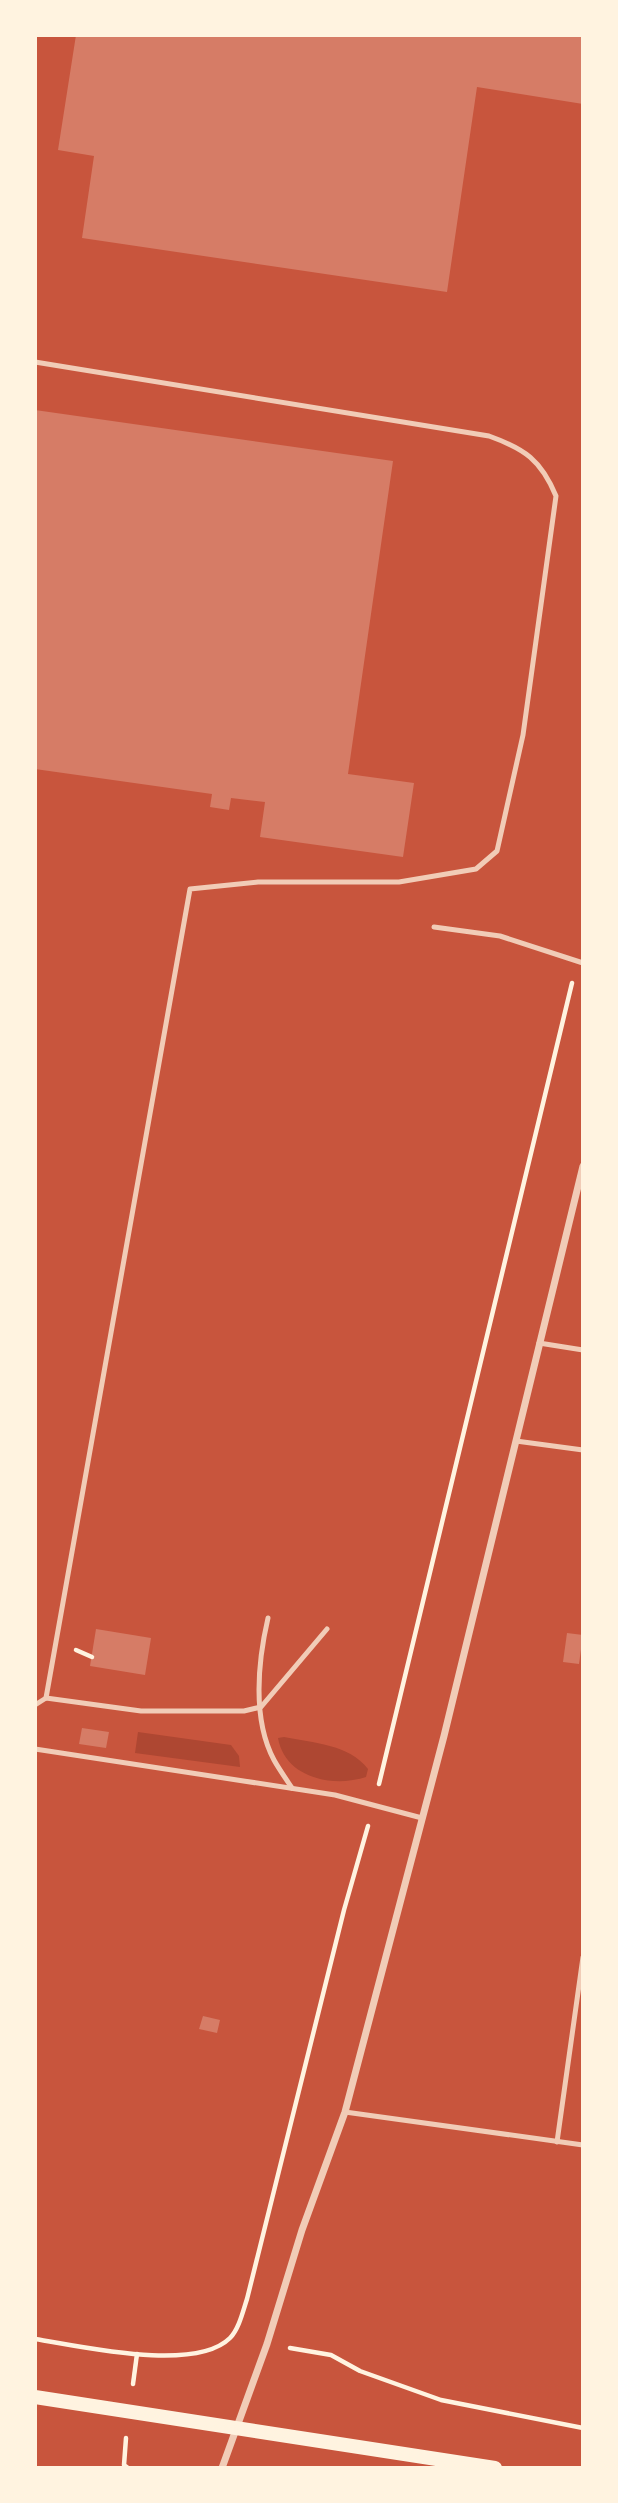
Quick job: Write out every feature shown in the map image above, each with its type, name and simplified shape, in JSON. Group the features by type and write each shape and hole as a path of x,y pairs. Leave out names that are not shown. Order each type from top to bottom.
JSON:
{"main road":[{"path":"35,2397 495,2468"}],"street":[{"path":"222,2468 267,2344 302,2230 345,2112 422,1818 583,1166"}],"lane":[{"path":"35,362 489,436 509,443 531,456 547,475 556,496 523,735 497,851 476,869 399,882 258,882 190,889 46,1698"},
{"path":"434,927 500,936 580,962"},
{"path":"539,1343 583,1350"},
{"path":"516,1441 583,1450"},
{"path":"268,1618 258,1675 264,1735 273,1759 292,1788"},
{"path":"35,1705 46,1698 141,1711 225,1713 261,1707 327,1629"},
{"path":"35,1749 133,1766 292,1788 374,1804 422,1818"},
{"path":"557,2142 583,1956"},
{"path":"345,2112 583,2145"}],"path":[{"path":"35,2339 137,2354 194,2354 213,2348 230,2338 247,2299 344,1910 374,1804 580,962"},
{"path":"230,2338 331,2355 360,2371 441,2400 583,2428"}],"shaded area":[{"path":"138,1732 231,1745 239,1756 240,1767 135,1753"},
{"path":"278,1738 341,1749 368,1769 366,1777 339,1781 312,1777 290,1763 282,1752"}],"building":[{"path":"76,35 583,35 583,104 477,87 447,292 82,238 94,156 58,150"},
{"path":"35,410 393,461 348,774 414,783 403,857 260,837 265,802 231,798 229,810 210,807 212,794 35,769"},
{"path":"96,1629 151,1638 145,1675 90,1666"},
{"path":"567,1633 583,1635 579,1664 563,1662"},
{"path":"82,1728 109,1732 106,1748 79,1744"},
{"path":"203,2016 220,2020 217,2033 199,2029"}]}
